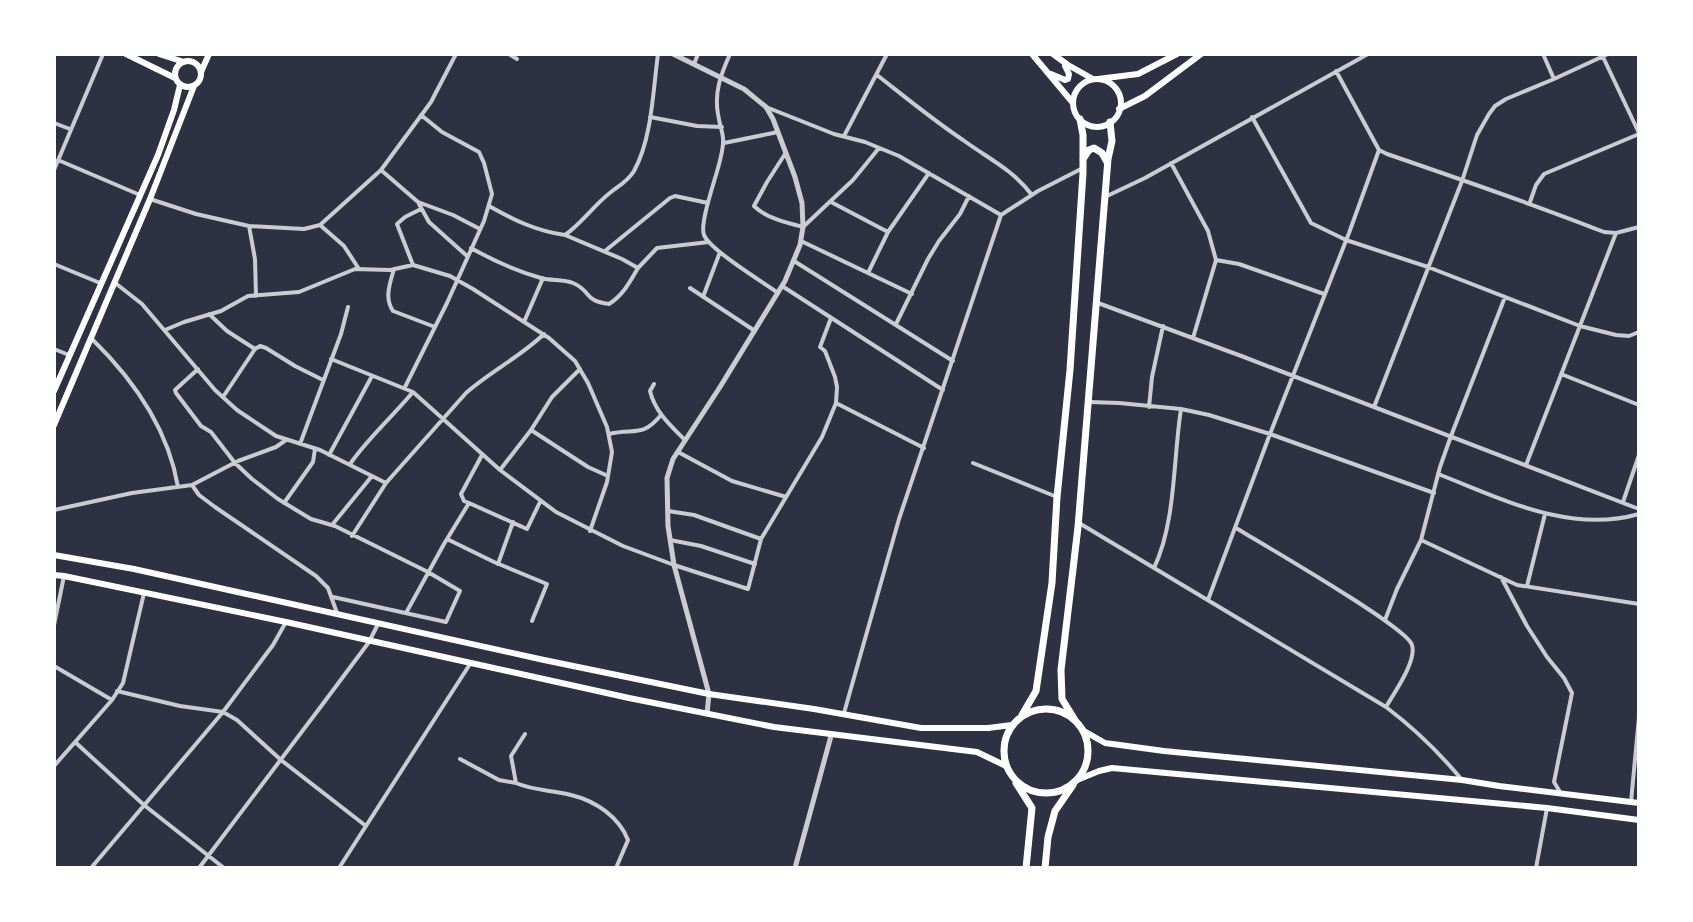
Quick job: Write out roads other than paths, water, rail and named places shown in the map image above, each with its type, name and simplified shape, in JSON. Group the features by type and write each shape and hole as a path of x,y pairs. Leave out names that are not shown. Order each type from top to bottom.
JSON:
{"highway":[{"path":"1026,868 1032,808 1006,766 1003,752 1005,738 1012,725 1022,715 1036,691 1052,583 1083,164 1080,119"},
{"path":"1045,868 1048,837 1055,811 1085,769 1088,756 1084,731 1062,699 1061,670 1079,523 1095,302 1107,164 1112,141 1110,122"},
{"path":"1083,164 1089,150 1094,148 1102,153 1107,164"},
{"path":"1022,715 1050,708 1075,720"},
{"path":"1013,778 1024,787 1052,793 1077,780"}],"main road":[{"path":"126,54 187,87 194,86"},
{"path":"159,54 189,59 197,64 201,72"},
{"path":"54,425 209,54"},
{"path":"1032,54 1073,103 1080,119 1098,126 1110,122 1119,109 1115,88 1053,54"},
{"path":"1073,103 1076,90 1086,81 1138,74 1177,54"},
{"path":"1119,109 1145,96 1190,58 1201,54"},
{"path":"54,391 158,155 174,110 178,81 176,70 189,59"},
{"path":"1048,72 1060,79 1068,79 1068,70 1060,59"},
{"path":"54,555 134,569 338,616 709,694 921,728 1012,725"},
{"path":"54,575 774,727 977,752 1006,766"},
{"path":"1084,731 1105,743 1164,751 1462,780 1635,802"},
{"path":"1077,780 1112,768 1547,808 1639,820"}],"street":[{"path":"54,170 103,54"},
{"path":"150,199 249,226 304,229 320,225 381,170 431,102 456,54"},
{"path":"509,54 517,59"},
{"path":"565,235 631,176 644,146 658,54"},
{"path":"673,54 744,89 766,107 899,156 1001,215"},
{"path":"694,64 698,54"},
{"path":"730,54 719,76 716,102 724,143 703,232 720,252 778,293"},
{"path":"1105,197 1145,178 1368,54"},
{"path":"1543,54 1554,79"},
{"path":"1374,407 1477,135 1495,106 1608,54"},
{"path":"844,136 885,55"},
{"path":"1530,202 1544,174 1639,134 1603,57"},
{"path":"1336,71 1379,150 1530,202 1604,232 1616,233 1639,227"},
{"path":"877,75 964,141 1010,171 1032,195"},
{"path":"707,714 709,694 674,565 667,478 677,452 782,286 801,241 802,203 795,177 766,107"},
{"path":"404,388 436,327 480,229 492,194 479,152 442,132 421,115"},
{"path":"650,117 722,127"},
{"path":"1252,117 1311,223 1346,240 1428,267 1580,326 1616,335 1629,336 1639,332"},
{"path":"54,123 71,130"},
{"path":"724,143 778,132"},
{"path":"803,227 853,180 879,148"},
{"path":"1208,600 1379,150"},
{"path":"785,154 754,206 774,218 803,227"},
{"path":"58,160 140,195"},
{"path":"1171,163 1208,231 1216,260 1193,338"},
{"path":"843,714 899,519 1001,215 1083,164"},
{"path":"381,170 418,202 480,229"},
{"path":"868,273 888,232 929,172"},
{"path":"605,251 670,198 675,196 708,203"},
{"path":"896,324 928,259 969,196"},
{"path":"418,202 429,222 467,256"},
{"path":"831,202 888,232"},
{"path":"489,206 528,227 565,235 638,268"},
{"path":"413,265 397,224 421,209"},
{"path":"320,225 344,246 359,269"},
{"path":"249,226 255,259 256,296"},
{"path":"1526,465 1616,233"},
{"path":"801,241 912,294"},
{"path":"471,248 503,265 575,284 594,302 609,304 626,290 638,268 657,248 709,242"},
{"path":"703,297 720,252"},
{"path":"1216,260 1239,264 1324,294"},
{"path":"794,261 953,361"},
{"path":"54,264 100,283"},
{"path":"165,330 221,311 248,296 299,292 355,269 376,271 413,265 457,280 544,334 580,369 600,407 612,452 609,476 590,531"},
{"path":"394,269 388,292 389,307 436,327"},
{"path":"524,322 543,278"},
{"path":"114,282 142,304 223,397 259,426 276,436 350,464 386,483"},
{"path":"782,286 943,390"},
{"path":"690,288 755,331"},
{"path":"1385,620 1421,540 1451,436 1505,297"},
{"path":"1095,302 1293,375 1623,502 1639,511"},
{"path":"300,444 348,307"},
{"path":"209,314 227,331 255,349"},
{"path":"331,359 413,392 500,470 556,512 590,531 674,565 748,589 761,539 822,437 836,403 835,377 825,351 820,347 831,318"},
{"path":"1149,407 1163,326"},
{"path":"352,536 386,483 475,384 518,357 544,334"},
{"path":"90,337 119,366 141,395 165,438 178,487"},
{"path":"223,397 260,346 323,380"},
{"path":"54,349 69,355"},
{"path":"198,369 175,390 201,426 211,432 252,479 311,519 332,525 460,591 446,622 333,597"},
{"path":"500,470 552,397 580,369"},
{"path":"1561,374 1639,405"},
{"path":"329,455 372,375"},
{"path":"654,384 650,391 661,415 685,440"},
{"path":"350,464 413,392"},
{"path":"1087,402 1181,409 1209,415 1434,493"},
{"path":"836,403 924,448"},
{"path":"1154,568 1167,531 1181,409"},
{"path":"609,434 642,432 661,415"},
{"path":"531,430 588,467 609,476"},
{"path":"54,510 132,493 192,485 286,440"},
{"path":"284,503 313,462 315,449"},
{"path":"677,452 732,481 786,497"},
{"path":"482,455 461,494 464,501 527,529 541,501"},
{"path":"1623,502 1639,455"},
{"path":"973,463 1057,497"},
{"path":"1438,474 1545,514 1594,520 1623,518 1639,511"},
{"path":"332,525 372,476"},
{"path":"192,485 207,501 316,576 333,597 338,616"},
{"path":"406,613 469,503"},
{"path":"668,511 694,515 761,539"},
{"path":"1527,586 1545,514"},
{"path":"498,564 513,522"},
{"path":"1079,523 1386,707 1441,754 1462,780"},
{"path":"1235,528 1385,620 1411,641 1414,650 1408,669 1386,707"},
{"path":"447,539 547,584 532,621"},
{"path":"670,540 701,546 755,564"},
{"path":"1421,540 1517,585 1639,604"},
{"path":"54,625 64,576"},
{"path":"1501,577 1527,626 1572,693 1554,782 1561,794"},
{"path":"54,766 112,700 123,683 144,593"},
{"path":"91,868 223,712 273,645 286,622"},
{"path":"199,868 369,642 378,624"},
{"path":"339,868 470,664"},
{"path":"54,666 112,700"},
{"path":"117,691 180,706 223,712 237,720 281,760 366,826"},
{"path":"1635,802 1639,717"},
{"path":"516,783 511,756 525,734"},
{"path":"795,868 831,736"},
{"path":"75,742 144,805 224,868"},
{"path":"460,759 499,780 578,797 612,816 624,829 628,840 616,868"},
{"path":"1536,868 1547,808"}]}
